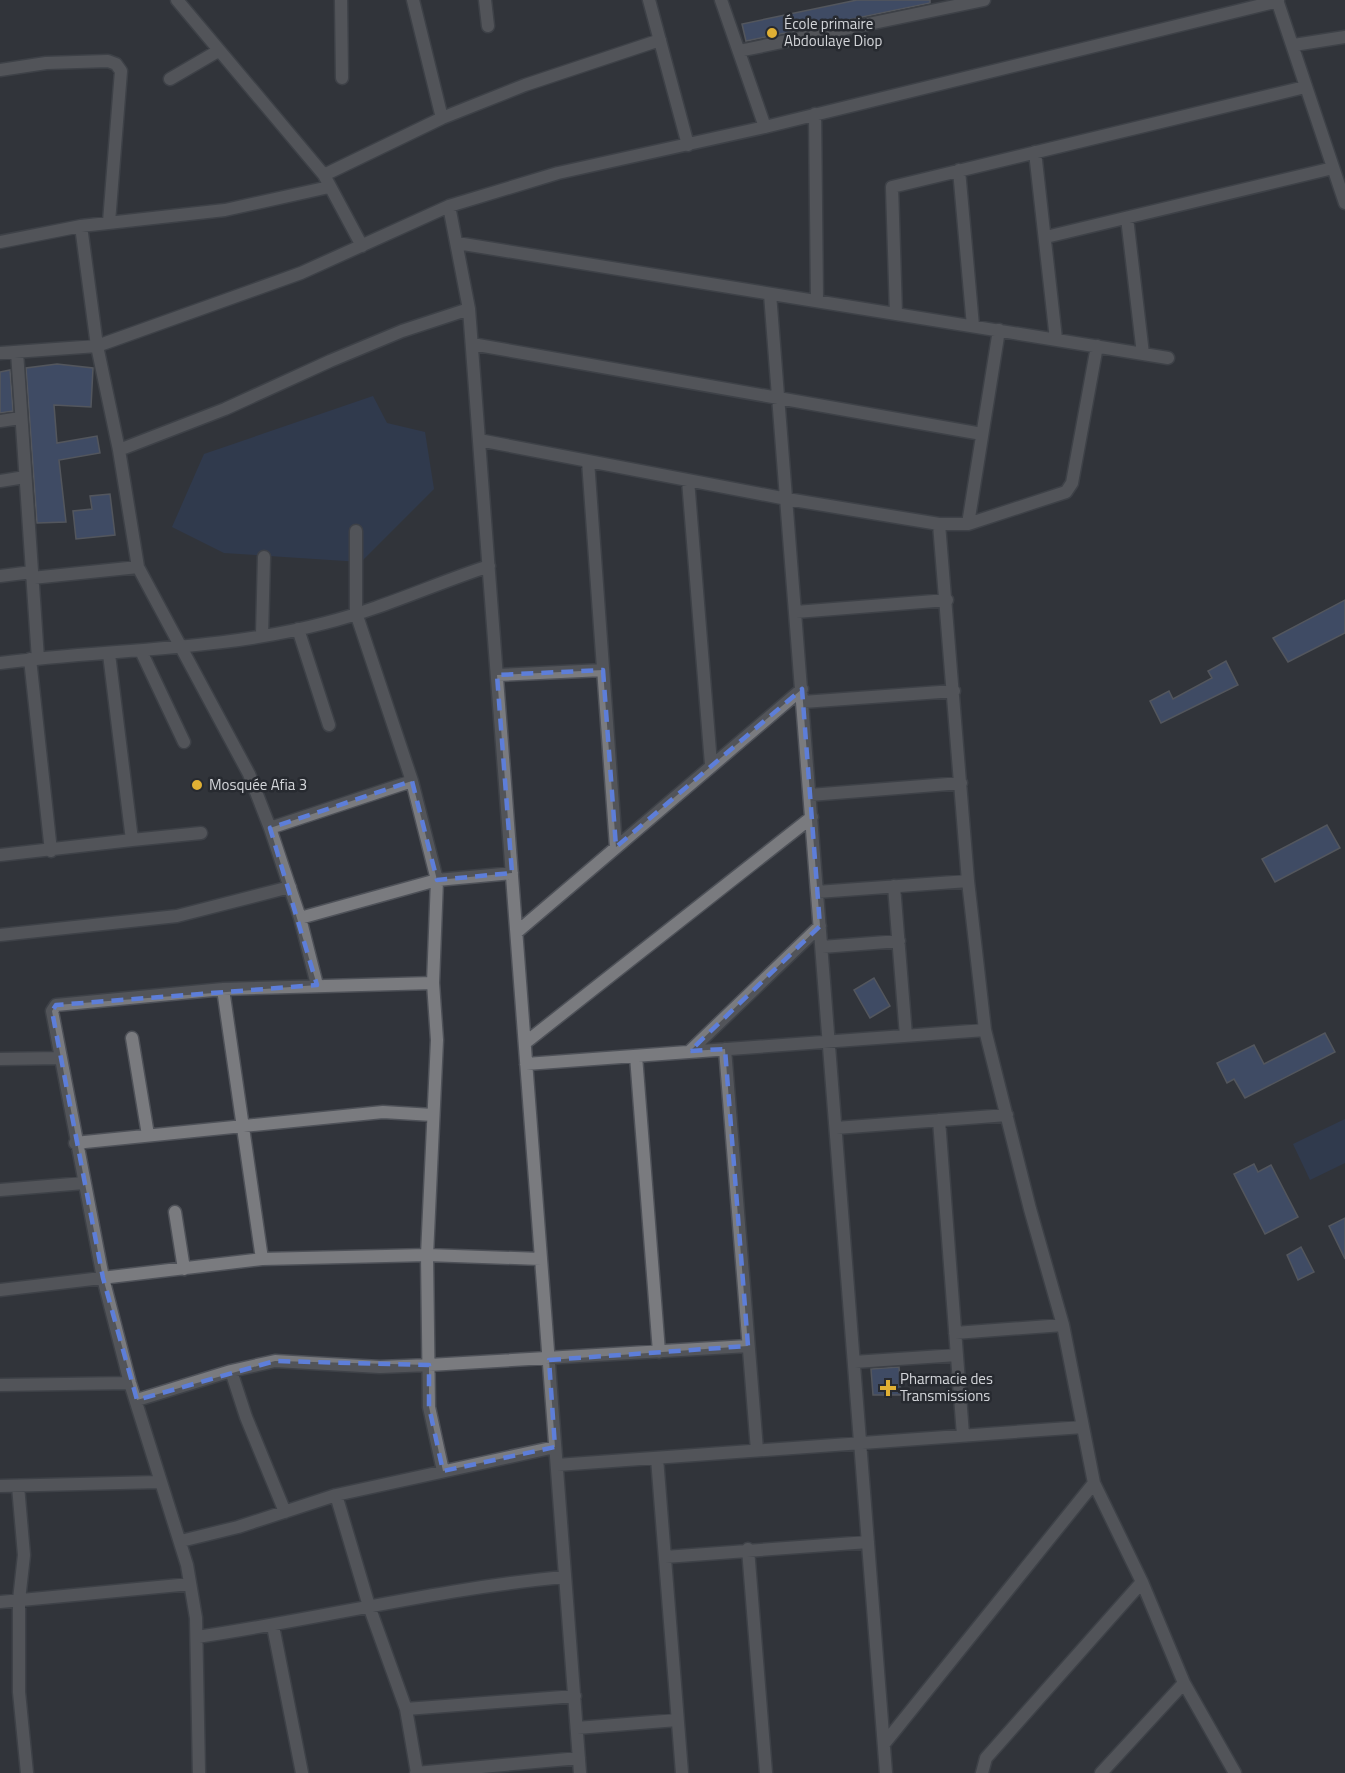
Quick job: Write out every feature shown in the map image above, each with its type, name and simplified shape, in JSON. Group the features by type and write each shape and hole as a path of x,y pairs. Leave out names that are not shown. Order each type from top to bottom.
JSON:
{"street":[{"path":"177,0 324,175 362,246"},
{"path":"341,0 342,78"},
{"path":"413,0 442,118"},
{"path":"485,0 488,26"},
{"path":"649,0 688,145"},
{"path":"721,0 765,127"},
{"path":"739,51 984,0"},
{"path":"0,353 97,346 301,273 449,206 574,169 765,127 1278,1 1294,45 1305,87 1344,195"},
{"path":"1294,45 1345,38"},
{"path":"324,175 442,118 525,85 660,40"},
{"path":"170,79 218,51"},
{"path":"0,70 46,63 108,61 116,64 121,71 109,222"},
{"path":"896,314 892,187 1305,87"},
{"path":"815,114 817,301"},
{"path":"1035,152 1056,339"},
{"path":"1046,237 1333,168"},
{"path":"959,170 973,326"},
{"path":"0,242 109,222 225,210 329,187"},
{"path":"449,206 469,309 472,344 580,1773"},
{"path":"1127,218 1143,354"},
{"path":"81,226 97,346 119,450 138,567 178,647 233,743 270,828 300,918 317,985"},
{"path":"457,243 1168,358"},
{"path":"770,294 886,1773"},
{"path":"119,450 225,409 371,344 469,309"},
{"path":"968,524 999,330"},
{"path":"472,344 982,434"},
{"path":"479,440 787,499 939,524 968,524 1066,492 1072,483 1097,346"},
{"path":"17,352 32,575 34,659 51,851"},
{"path":"0,421 20,418"},
{"path":"588,461 615,847"},
{"path":"0,481 25,477"},
{"path":"687,480 711,765"},
{"path":"939,524 947,600 968,881 985,1030 1030,1209 1063,1325 1094,1483 1142,1582 1184,1683 1235,1773"},
{"path":"356,531 356,614 412,781 437,880 433,983 437,1040 427,1255 429,1407 443,1471"},
{"path":"262,635 264,557"},
{"path":"0,663 178,647 298,629 356,614 489,566"},
{"path":"0,576 138,567"},
{"path":"795,612 947,600"},
{"path":"298,629 329,726"},
{"path":"141,651 184,741"},
{"path":"109,654 132,840"},
{"path":"497,675 603,670"},
{"path":"517,932 802,689"},
{"path":"803,702 954,691"},
{"path":"270,828 412,781"},
{"path":"810,795 961,783"},
{"path":"525,1043 812,817"},
{"path":"0,855 201,833"},
{"path":"300,918 437,880 512,873"},
{"path":"817,892 968,881"},
{"path":"894,886 906,1036"},
{"path":"0,935 177,916 290,887"},
{"path":"690,1051 820,926"},
{"path":"822,947 899,941"},
{"path":"199,1773 197,1637 190,1584 181,1541 159,1482 103,1278 75,1143 52,1011 56,1005 223,989 433,983"},
{"path":"223,989 262,1259"},
{"path":"526,1064 985,1030"},
{"path":"132,1038 148,1135"},
{"path":"725,1049 757,1450"},
{"path":"636,1056 659,1352"},
{"path":"0,1059 59,1058"},
{"path":"75,1143 383,1112 433,1115"},
{"path":"836,1128 1007,1115"},
{"path":"939,1120 963,1435"},
{"path":"0,1190 84,1183"},
{"path":"175,1212 184,1269"},
{"path":"0,1290 262,1259 427,1255 541,1259"},
{"path":"955,1333 1063,1325"},
{"path":"137,1400 231,1371 275,1361 380,1367 549,1360 748,1346"},
{"path":"854,1362 957,1355"},
{"path":"231,1371 246,1417 285,1512"},
{"path":"0,1385 130,1383"},
{"path":"557,1465 1083,1427"},
{"path":"181,1541 336,1495 555,1447"},
{"path":"657,1458 681,1773"},
{"path":"0,1486 159,1482"},
{"path":"884,1744 1094,1483"},
{"path":"18,1485 24,1555 19,1600 19,1692 27,1773"},
{"path":"336,1495 369,1606 406,1709 417,1773 579,1758"},
{"path":"665,1557 748,1549 868,1542"},
{"path":"748,1549 766,1773"},
{"path":"197,1637 273,1626 369,1606 565,1577"},
{"path":"982,1773 986,1758 1142,1582"},
{"path":"0,1602 70,1593 190,1584"},
{"path":"273,1626 302,1773"},
{"path":"1101,1773 1184,1683"},
{"path":"406,1709 574,1696"},
{"path":"577,1728 677,1720"}],"highlighted area":[{"path":"603,670 616,847 802,689 820,926 690,1051 725,1049 748,1346 549,1360 555,1447 443,1471 429,1407 429,1365 275,1361 137,1400 103,1278 52,1011 56,1005 317,985 270,828 412,781 437,880 512,873 497,675"}],"shaded area":[{"path":"373,396 387,423 425,432 434,489 361,562 224,553 172,527 204,454"},
{"path":"1345,1119 1345,1163 1310,1180 1293,1144"}],"building":[{"path":"857,0 930,0 930,3 746,41 742,24"},
{"path":"57,364 93,368 91,407 54,405 57,443 97,436 100,453 59,460 66,522 37,523 26,368"},
{"path":"10,370 13,411 0,413 0,372"},
{"path":"110,494 115,535 76,539 73,511 92,509 90,496"},
{"path":"1345,600 1345,633 1288,662 1273,638"},
{"path":"1226,661 1238,685 1161,723 1150,701 1169,691 1173,699 1212,678 1208,671"},
{"path":"1327,825 1340,848 1275,882 1262,859"},
{"path":"874,978 890,1006 870,1018 854,990"},
{"path":"1325,1033 1335,1052 1245,1098 1234,1079 1227,1083 1217,1063 1254,1045 1264,1064"},
{"path":"1254,1164 1258,1172 1271,1165 1298,1217 1265,1234 1234,1174"},
{"path":"1345,1218 1345,1259 1329,1226"},
{"path":"1301,1247 1314,1272 1298,1280 1287,1255"},
{"path":"899,1367 901,1395 873,1395 871,1369"}],"place":[{"name":"École primaire Abdoulaye Diop","path":"772,33"},
{"name":"Mosquée Afia 3","path":"197,785"},
{"name":"Pharmacie des Transmissions","path":"888,1388"}]}
